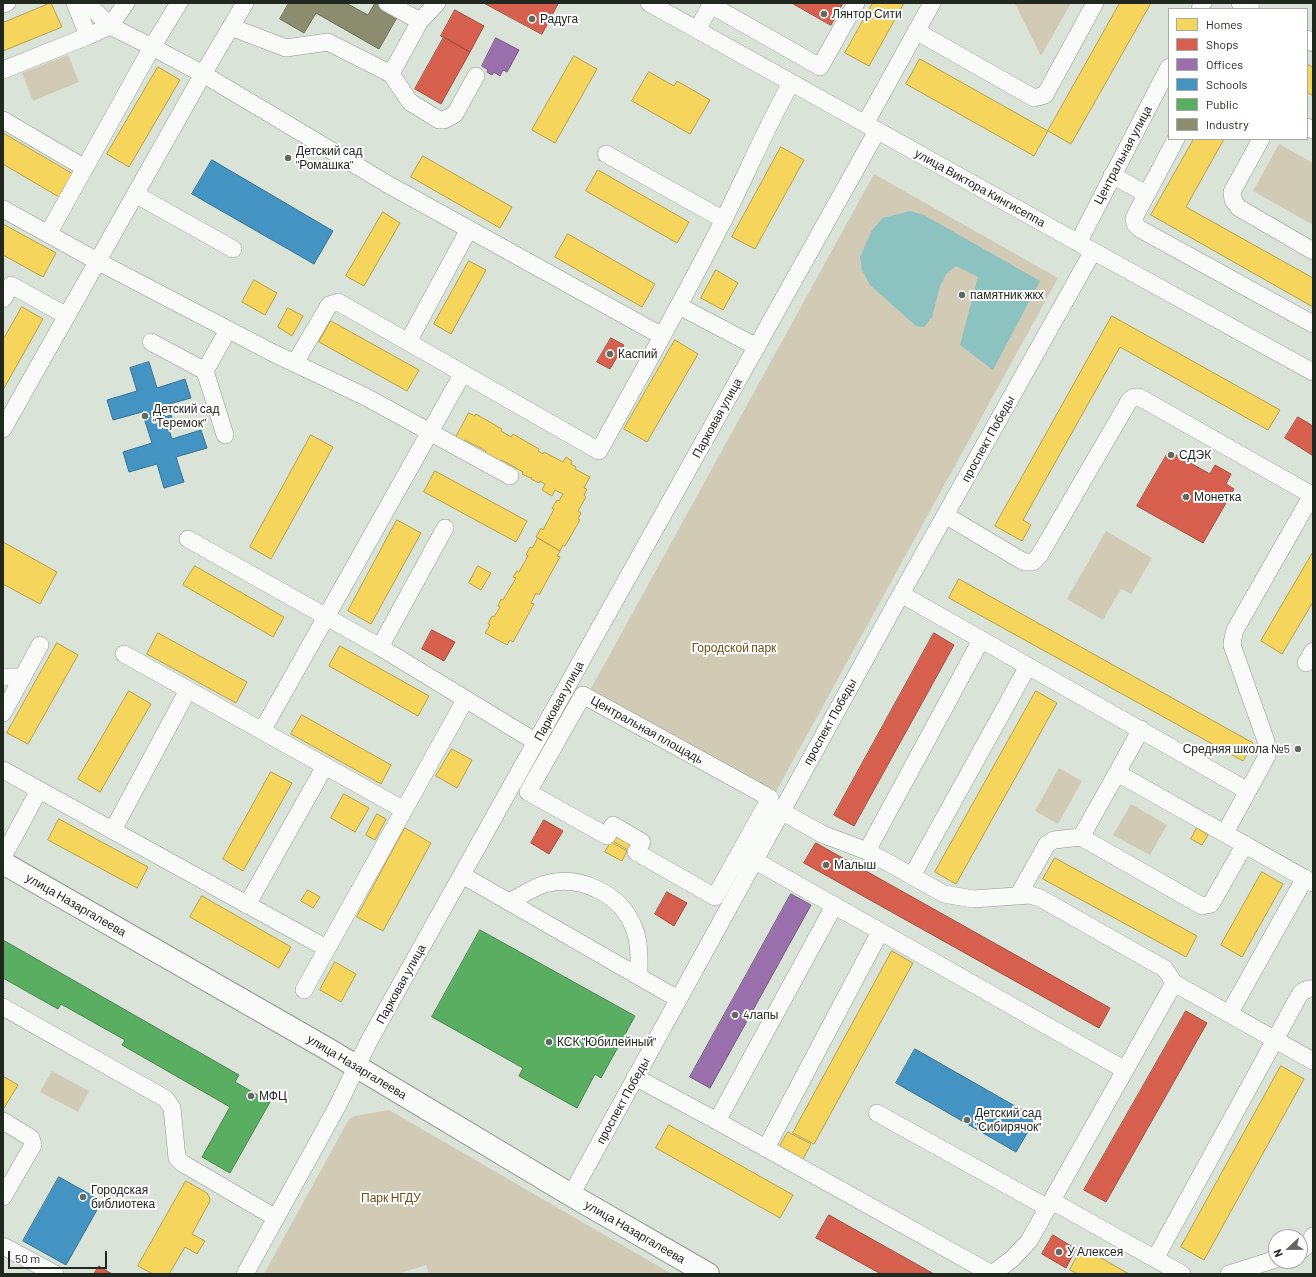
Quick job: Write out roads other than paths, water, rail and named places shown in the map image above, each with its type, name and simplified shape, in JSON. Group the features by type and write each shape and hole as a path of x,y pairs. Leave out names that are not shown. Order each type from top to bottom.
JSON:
{"main road":[{"name":"улица Назаргалеева","path":"3,863 357,1067 708,1274"}],"street":[{"path":"3,4 7,3"},
{"path":"75,3 88,36"},
{"path":"87,3 110,26 203,74 389,185 662,336"},
{"path":"3,70 110,26 126,3"},
{"path":"48,234 152,47 179,3"},
{"path":"3,429 203,74 245,3"},
{"path":"387,3 420,21"},
{"path":"391,74 420,21 437,3"},
{"name":"улица Виктора Кингисеппа","path":"649,3 1078,243 1313,372"},
{"path":"697,30 711,4 820,67 856,3"},
{"name":"Парковая улица","path":"245,1274 337,1107 369,1041 757,347 871,127 916,31 932,3"},
{"path":"916,31 1034,98 1045,95 1095,3"},
{"path":"231,27 286,48 328,42 391,74 410,102 439,120 451,118 455,114 476,76"},
{"name":"Центральная улица","path":"1078,243 1168,69"},
{"path":"295,363 329,304 338,302 599,451 679,306 724,220 774,115 792,83"},
{"path":"3,120 85,168"},
{"path":"1175,140 1134,218 1134,224 1140,229 1313,324"},
{"path":"1260,140 1232,192 1233,200 1239,208 1313,251"},
{"path":"606,154 724,220"},
{"path":"1112,175 1146,194"},
{"path":"135,194 233,249"},
{"path":"3,209 97,261 273,354 366,397 510,476"},
{"path":"408,342 470,229"},
{"name":"проспект Победы","path":"572,1195 781,811 1093,251"},
{"path":"6,289 67,316"},
{"path":"679,306 757,347"},
{"path":"205,371 228,330"},
{"path":"151,342 205,371 225,436"},
{"path":"262,731 463,373"},
{"path":"945,515 1024,562 1032,562 1039,556 1128,401 1134,397 1139,397 1313,495 1236,630 1233,638 1232,645 1268,749 1267,756 1225,833"},
{"path":"380,647 445,528"},
{"path":"188,539 380,647 536,742"},
{"path":"901,594 1248,791"},
{"path":"867,851 982,640"},
{"path":"3,713 40,645"},
{"path":"124,654 404,810"},
{"path":"912,876 1028,666"},
{"path":"3,677 23,677"},
{"path":"113,830 188,690"},
{"name":"Центральная площадь","path":"583,694 770,798 715,897 636,852 642,842 613,825 607,836 528,792 583,694"},
{"path":"304,990 465,700"},
{"path":"1081,837 1141,730"},
{"path":"247,905 325,766"},
{"path":"3,770 326,948"},
{"path":"1117,772 1309,880 1229,1014"},
{"path":"3,857 39,790"},
{"path":"781,811 822,834 867,851 944,894 974,899 1030,895 1040,898 1165,969 1174,983 1313,1061"},
{"path":"1018,896 1047,844 1054,840 1081,837 1202,906 1211,904 1245,844"},
{"path":"754,860 1125,1070"},
{"path":"462,875 678,999"},
{"path":"509,902 538,887 558,881 584,884 608,895 619,904 634,927 639,955 639,976"},
{"path":"717,1121 834,906"},
{"path":"766,1148 880,932"},
{"path":"635,1077 992,1274 1021,1251 1029,1241 1174,983"},
{"path":"1155,1258 1300,994 1304,990 1310,988 1313,989"},
{"path":"3,1007 166,1099 172,1108 177,1158 182,1163 276,1218"},
{"path":"877,1113 1050,1205 1155,1258 1182,1274"},
{"path":"3,1121 31,1138 33,1145 3,1197"},
{"path":"1308,1245 1313,1236"},
{"path":"3,1246 55,1274"},
{"path":"1229,1274 1268,1262"}],"water":[{"path":"910,211 924,215 1040,281 993,370 960,345 978,277 956,266 947,273 940,286 932,317 924,327 916,326 870,285 862,270 860,257 872,230 883,218"}],"place":[{"name":"Лянтор Сити","path":"824,14"},
{"name":"Радуга","path":"532,19"},
{"name":"Детский сад \"Ромашка\"","path":"288,158"},
{"name":"памятник жкх","path":"962,295"},
{"name":"Каспий","path":"610,354"},
{"name":"Детский сад \"Теремок\"","path":"145,416"},
{"name":"СДЭК","path":"1171,455"},
{"name":"Монетка","path":"1186,497"},
{"name":"Средняя школа №5","path":"1298,749"},
{"name":"Малыш","path":"826,865"},
{"name":"4лапы","path":"735,1015"},
{"name":"КСК \"Юбилейный\"","path":"549,1042"},
{"name":"МФЦ","path":"251,1096"},
{"name":"Детский сад \"Сибирячок\"","path":"967,1120"},
{"name":"Городская библиотека","path":"83,1197"},
{"name":"У Алексея","path":"1059,1252"}],"park label":[{"name":"Городской парк","path":"734,648"},
{"name":"Парк НГДУ","path":"391,1198"}]}
